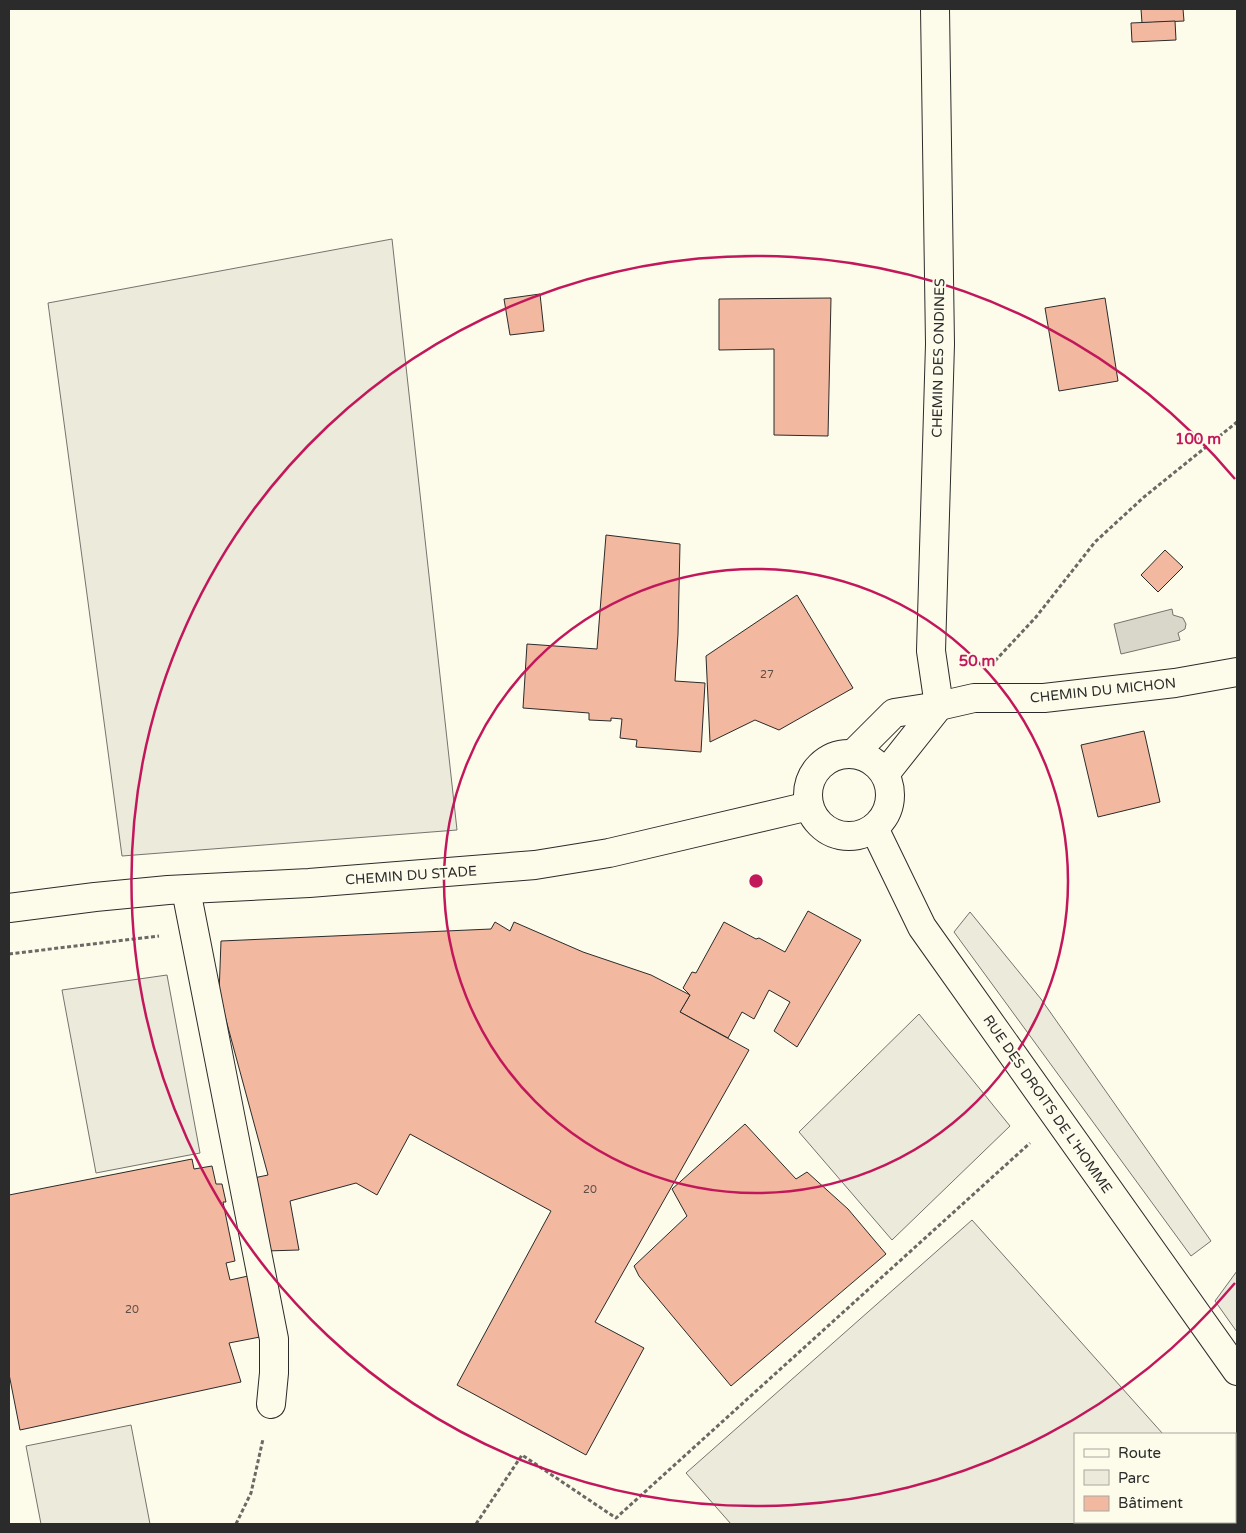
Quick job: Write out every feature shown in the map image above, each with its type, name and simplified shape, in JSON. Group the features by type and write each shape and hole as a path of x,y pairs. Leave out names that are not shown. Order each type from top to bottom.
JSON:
{"street":[{"name":"CHEMIN DES ONDINES","path":"935,9 940,344 931,651 939,706"},
{"name":"CHEMIN DU MICHON","path":"853,754 894,713 974,698 1054,697 1175,683 1237,672"},
{"path":"885,774 939,706"},
{"path":"853,754 863,756 875,763 885,774 889,786 890,800 886,814 874,828 862,834 846,836 832,833 815,819 807,796 810,781 816,769 826,761 839,755 853,754"},
{"name":"CHEMIN DU STADE","path":"9,908 95,897 177,890 308,883 535,866 609,853 809,806"},
{"name":"RUE DES DROITS DE L'HOMME","path":"874,828 922,927 1237,1371"},
{"path":"177,890 274,1339 274,1373 271,1404"}],"path":[{"path":"993,663 1036,617 1095,542 1144,497 1237,422"},
{"path":"9,954 171,934 177,890"},
{"path":"476,1524 522,1455 616,1518 1034,1140"},
{"path":"236,1524 251,1493 271,1404"}],"green space":[{"path":"919,1014 1010,1126 892,1240 799,1132"},
{"path":"972,1220 1162,1433 1074,1433 1074,1523 1236,1523 1236,1516 1237,1524 731,1524 686,1473"},
{"path":"131,1425 150,1524 41,1524 26,1446"}],"shaded area":[{"path":"392,239 457,830 122,856 48,303"},
{"path":"1172,609 1173,615 1183,618 1186,624 1185,629 1178,633 1180,640 1121,654 1114,624"},
{"path":"970,912 1041,999 1211,1241 1191,1256 954,932"},
{"path":"167,975 200,1153 96,1173 62,990"},
{"path":"1237,1271 1237,1332 1215,1301"}],"building":[{"path":"1141,9 1183,9 1184,21 1142,23"},
{"path":"1175,21 1176,40 1132,42 1131,23"},
{"path":"540,294 544,331 510,335 504,299"},
{"path":"831,298 828,436 774,435 774,349 719,350 719,299"},
{"path":"1105,298 1118,381 1059,391 1045,308"},
{"path":"606,535 680,544 675,681 705,683 701,752 636,747 637,740 620,738 622,719 611,718 611,721 589,720 589,713 523,708 527,644 597,649"},
{"path":"1165,550 1183,567 1158,592 1141,575"},
{"path":"797,595 853,688 779,730 755,720 710,742 706,656"},
{"path":"1144,731 1160,802 1098,817 1081,745"},
{"path":"808,911 861,940 797,1047 774,1031 790,1002 769,990 754,1019 742,1012 728,1038 680,1012 690,995 683,988 692,972 696,973 724,922 785,952"},
{"path":"495,922 510,931 514,922 583,952 651,975 690,995 680,1012 749,1050 595,1322 644,1348 586,1455 457,1385 551,1211 410,1134 377,1195 356,1183 290,1201 299,1250 266,1251 249,1179 268,1175 219,994 221,941 491,929"},
{"path":"745,1124 796,1179 807,1172 848,1209 886,1254 731,1386 639,1276 634,1266 687,1216 672,1189"},
{"path":"192,1159 194,1169 212,1166 216,1184 222,1184 226,1202 223,1202 235,1261 226,1263 230,1280 248,1276 260,1337 229,1343 241,1382 20,1430 9,1374 9,1195"}]}
